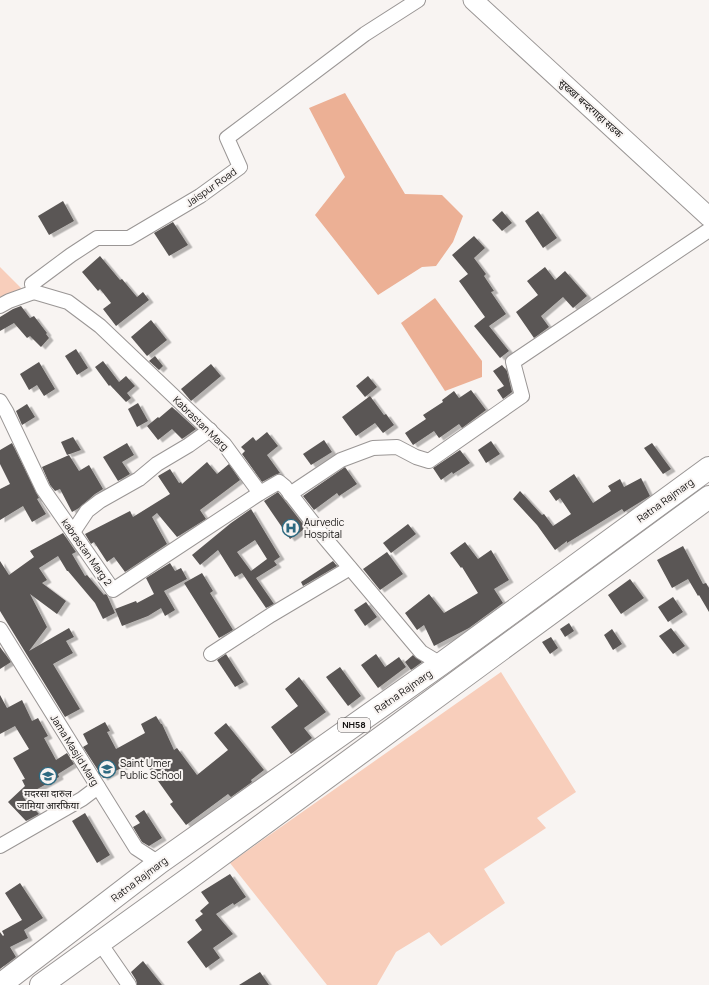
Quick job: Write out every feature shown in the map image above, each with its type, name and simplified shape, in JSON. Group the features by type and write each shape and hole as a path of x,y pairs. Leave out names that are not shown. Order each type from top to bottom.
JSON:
{"highway":[{"name":"Ratna Rajmarg","path":"0,985 159,863 441,664 709,468"},
{"name":"NH58","path":"41,985 709,497"}],"street":[{"name":"Jaispur Road","path":"34,292 32,284 97,238 129,238 200,196 240,167 227,138 365,34 418,0"},
{"name":"सुख्खा बन्दरगाहा सडक","path":"473,0 709,217"},
{"path":"290,494 341,460 373,448 397,447 416,457 429,461 522,396 513,362 709,230"},
{"path":"0,306 8,301 34,292"},
{"name":"Kabrastan Marg","path":"34,292 68,302 100,326 224,444 260,493"},
{"name":"kabrastan Marg 2","path":"0,401 43,489 114,590 260,493"},
{"path":"74,532 87,511 100,501 138,479 157,464 189,445 210,430"},
{"path":"260,493 279,482 421,652 441,664"},
{"path":"211,654 271,615 350,568"},
{"name":"Jama Masjid Marg","path":"0,629 136,848 159,863"},
{"path":"0,846 82,799 98,787"},
{"path":"100,943 129,985"}],"shaded area":[{"path":"345,93 405,194 442,195 463,216 453,242 436,266 422,267 378,295 315,215 345,177 309,108"},
{"path":"0,267 22,289 0,297"},
{"path":"435,298 482,361 482,377 445,391 401,323"},
{"path":"501,672 576,792 537,818 546,828 484,869 505,903 441,946 429,932 396,952 377,985 327,985 230,863"}],"building":[{"path":"63,201 74,221 49,235 38,216"},
{"path":"502,211 512,223 502,231 492,220"},
{"path":"538,211 557,238 543,248 525,221"},
{"path":"173,222 188,245 169,256 154,233"},
{"path":"474,236 485,248 474,258 486,274 484,276 494,291 491,292 506,314 489,326 509,351 500,358 474,326 485,317 459,281 468,274 452,255"},
{"path":"100,256 120,280 122,279 137,297 143,292 149,300 116,326 103,309 111,303 100,289 98,291 82,272"},
{"path":"545,267 555,280 565,271 587,296 573,308 563,297 541,316 549,327 534,338 516,312 538,295 527,281"},
{"path":"21,306 30,318 34,316 47,333 46,334 49,338 41,347 30,336 27,338 14,323 0,331 0,317"},
{"path":"151,320 167,340 147,356 131,337"},
{"path":"76,349 88,368 77,375 65,356"},
{"path":"155,356 163,366 159,370 149,361"},
{"path":"103,361 119,382 126,376 135,386 127,393 131,398 126,402 110,385 109,386 95,367"},
{"path":"39,362 55,389 44,396 37,385 29,390 20,374"},
{"path":"211,364 221,376 191,401 181,389"},
{"path":"502,365 507,371 512,392 503,399 497,390 504,386 493,371"},
{"path":"368,376 377,387 365,397 356,386"},
{"path":"471,390 486,410 462,428 459,424 439,438 434,431 413,445 405,433 426,419 423,415 443,402 442,400 454,391 459,398"},
{"path":"370,396 384,415 386,414 394,425 383,433 375,423 356,436 342,417"},
{"path":"138,403 148,421 137,427 128,409"},
{"path":"27,404 35,417 22,425 16,411"},
{"path":"172,407 196,429 182,439 172,429 158,440 147,426"},
{"path":"267,432 278,446 267,455 280,473 262,482 242,454 245,451 241,447 253,437 256,441"},
{"path":"73,437 81,450 67,455 61,442"},
{"path":"324,440 332,452 311,465 303,454"},
{"path":"491,441 500,454 486,463 478,450"},
{"path":"12,443 39,498 37,499 46,514 32,522 23,506 0,520 0,489 10,484 0,464 0,450"},
{"path":"127,443 134,455 122,462 130,474 118,481 103,457"},
{"path":"652,443 671,469 663,474 644,448"},
{"path":"460,450 470,463 453,474 452,472 441,480 433,468"},
{"path":"69,455 79,471 89,465 103,489 72,512 60,489 55,491 50,485 42,467"},
{"path":"207,462 217,474 229,464 240,480 200,510 206,519 177,537 157,513 152,517 167,544 125,572 114,557 107,562 94,542 91,544 85,534 130,511 133,517 170,494 158,476 170,469 179,483 181,482 182,484"},
{"path":"345,467 357,484 339,496 337,493 314,510 303,496"},
{"path":"574,474 593,503 611,491 608,486 620,479 624,487 641,478 650,496 624,512 622,509 567,543 567,541 555,550 537,525 513,499 520,491 542,515 544,514 553,526 571,514 560,498 556,501 549,491"},
{"path":"278,492 306,528 290,539 264,501"},
{"path":"251,509 280,557 274,561 277,565 256,578 274,604 266,608 242,573 235,577 218,550 200,565 192,555 231,523","holes":["255,540 267,559 251,571 237,552"]},
{"path":"408,524 416,534 391,553 383,543"},
{"path":"63,533 76,552 72,554 85,576 87,575 104,595 107,595 115,613 103,619 95,603 67,571 58,556 39,568 47,580 42,583 66,601 57,614 30,594 47,627 29,651 69,628 74,637 66,641 73,653 53,664 80,709 65,717 0,611 0,561 9,575 34,557 30,551"},
{"path":"465,542 478,559 491,550 509,580 494,589 503,603 469,628 434,646 424,625 417,630 405,613 429,594 444,613 478,593 462,567 461,568 450,553"},
{"path":"683,546 703,584 706,583 709,588 709,612 688,579 672,588 657,560"},
{"path":"387,552 403,574 380,590 363,569"},
{"path":"333,561 337,566 303,586 301,582"},
{"path":"170,563 175,571 181,568 187,579 164,591 175,610 165,616 161,608 148,616 122,626 115,609 136,601 137,603 154,594 146,578"},
{"path":"202,573 213,591 210,593 233,630 219,638 184,583"},
{"path":"630,579 644,598 621,614 608,595"},
{"path":"673,597 683,612 668,622 658,607"},
{"path":"366,602 377,617 365,626 354,610"},
{"path":"569,623 574,631 565,637 560,629"},
{"path":"671,628 685,646 673,654 659,636"},
{"path":"612,629 622,644 613,650 604,635"},
{"path":"551,637 558,648 550,654 542,642"},
{"path":"0,647 11,662 0,669"},
{"path":"226,654 244,682 235,687 217,660"},
{"path":"376,654 385,667 399,657 406,667 378,688 361,665"},
{"path":"413,655 422,662 411,670 405,662"},
{"path":"340,667 361,696 348,706 326,677"},
{"path":"299,677 326,712 304,728 312,738 291,754 271,727 298,706 285,689"},
{"path":"0,695 7,708 22,700 32,721 38,718 48,736 44,738 56,760 67,753 74,764 58,774 59,777 23,797 39,814 26,821 8,802 25,786 22,780 25,779 13,758 29,749 15,726 0,734"},
{"path":"156,716 162,724 174,750 177,748 197,775 228,750 214,733 226,723 264,770 251,780 252,782 231,797 228,794 186,825 170,804 173,802 141,757 103,778 83,747 88,744 83,734 105,722 110,731 107,732 116,749 145,733 141,724"},
{"path":"144,810 162,838 149,846 142,842 133,827 140,823 135,816"},
{"path":"85,813 110,855 97,863 72,821"},
{"path":"230,874 246,897 216,914 233,934 213,948 220,958 206,968 187,942 202,930 195,920 203,914 200,911 209,903 201,892"},
{"path":"20,883 43,918 24,930 28,938 10,947 16,957 0,969 0,932 3,936 2,931 22,920 5,893"},
{"path":"143,961 162,985 137,985 131,972"},
{"path":"260,972 269,985 239,985"}],"place":[{"name":"Aurvedic Hospital","path":"291,528"},
{"name":"Saint Umer Public School","path":"107,769"},
{"name":"मदरसा दारुल जामिया आरफिया","path":"48,776"}]}
